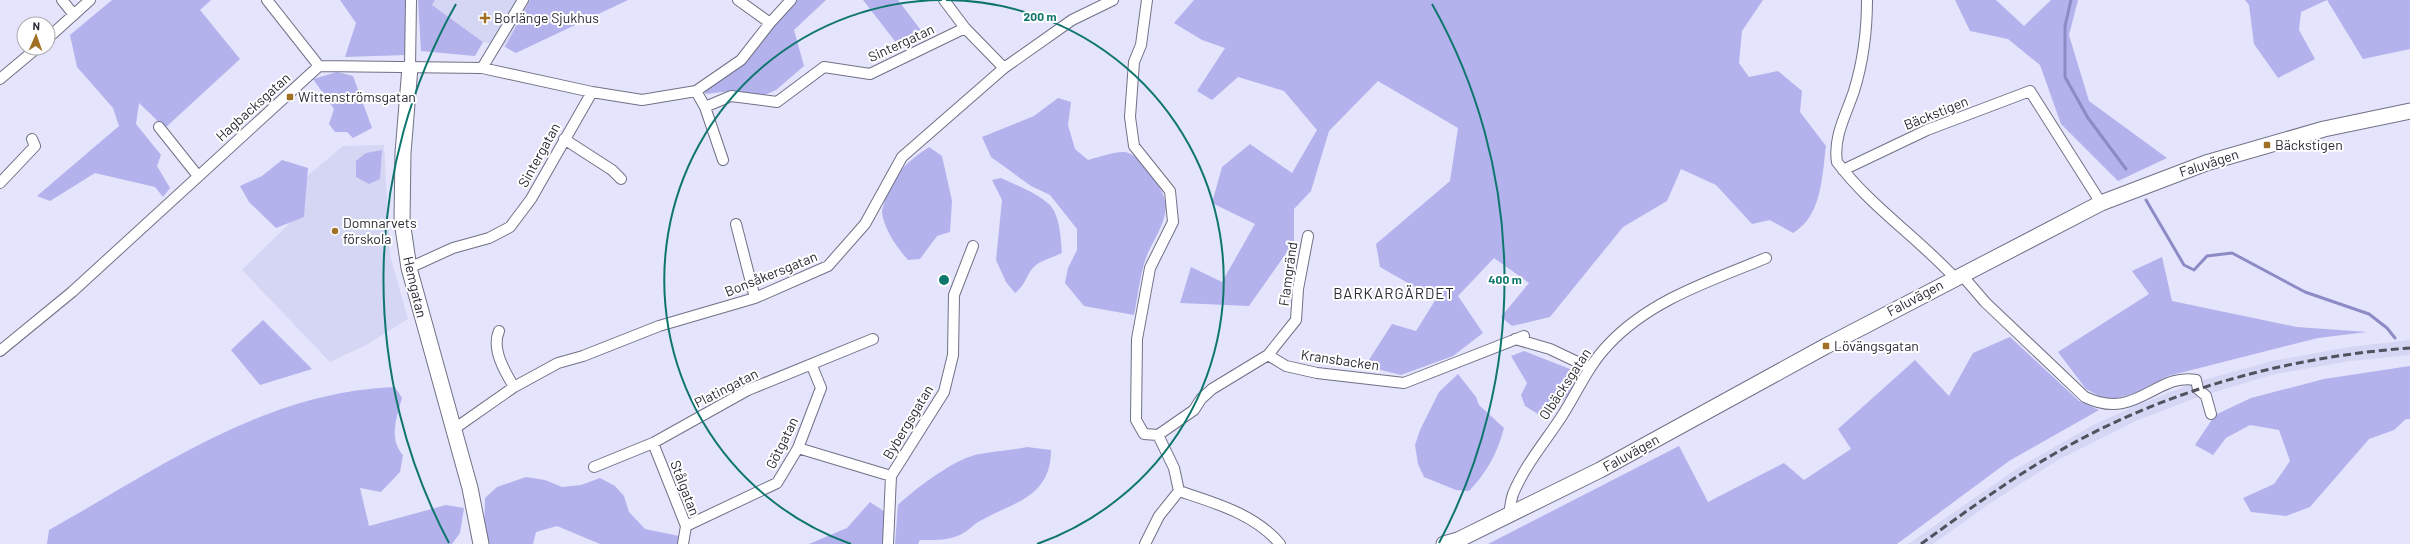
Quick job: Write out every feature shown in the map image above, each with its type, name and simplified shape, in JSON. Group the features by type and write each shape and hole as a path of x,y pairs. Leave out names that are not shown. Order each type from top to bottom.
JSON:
{"street":[{"path":"62,0 74,15"},
{"path":"56,31 90,0"},
{"path":"267,0 319,66 482,68 592,92 642,100 696,91 741,60 770,23 792,0"},
{"name":"Hemgatan","path":"411,0 410,67 403,154 402,221 409,268 470,488 481,544"},
{"path":"482,68 522,0"},
{"path":"738,0 770,23"},
{"path":"944,0 966,28 1004,68"},
{"name":"Bonsåkersgatan","path":"454,429 514,387 558,363 583,356 659,326 755,298 828,266 865,224 902,158 1004,68 1072,20 1113,0"},
{"path":"1147,0 1141,45 1134,62 1130,117 1134,146 1170,191 1173,222 1150,268 1137,339 1136,420 1144,434 1158,435 1194,410 1201,398 1212,389 1268,355"},
{"path":"1866,0 1866,29 1860,64 1854,90 1837,139 1835,151 1836,162 1866,195 1958,276 2085,397 2099,404 2113,406 2130,401 2179,380 2189,379 2196,380 2198,389 2206,396 2211,414"},
{"name":"Sintergatan","path":"705,107 731,96 776,102 824,67 870,74 966,28"},
{"path":"0,79 27,56"},
{"name":"Hagbacksgatan","path":"0,351 72,292 319,66"},
{"path":"696,91 705,107 723,160"},
{"name":"Bäckstigen","path":"1843,170 1927,130 2030,91 2102,203"},
{"name":"Sintergatan","path":"409,268 453,248 489,238 510,227 531,199 592,92"},
{"name":"Faluvägen","path":"1444,544 1458,540 1600,470 1958,276 2102,203 2206,163 2324,129 2410,111"},
{"path":"159,127 198,176"},
{"path":"0,183 35,146 32,139"},
{"path":"564,139 612,170 621,179"},
{"path":"736,224 755,298"},
{"name":"Flamgränd","path":"1268,355 1296,320 1298,289 1308,236"},
{"name":"Bybergsgatan","path":"888,544 891,476 944,392 953,355 954,295 973,246"},
{"name":"Olbäcksgatan","path":"1509,515 1513,494 1537,452 1567,409 1590,368 1607,346 1636,318 1670,299 1766,258"},
{"path":"499,331 496,338 498,354 514,387"},
{"name":"Kransbacken","path":"1268,355 1286,366 1317,373 1404,383 1519,337 1550,349 1590,368"},
{"name":"Platingatan","path":"594,468 653,443 748,390 812,366 873,339"},
{"name":"Götgatan","path":"686,526 777,483 798,448 821,388 812,366"},
{"path":"1145,544 1160,516 1179,491 1174,468 1158,435"},
{"name":"Stålgatan","path":"653,443 686,526 683,544"},
{"path":"798,448 891,476"},
{"path":"1179,491 1220,505 1253,520 1280,544"}],"shaded area":[{"path":"112,0 211,0 200,10 240,59 165,128 139,103 136,124 161,155 157,166 170,188 163,197 155,187 95,173 50,201 37,196 119,126 113,108 77,67 70,35"},
{"path":"340,0 408,0 406,55 345,57 356,23"},
{"path":"418,0 435,0 432,5 483,42 475,56 421,51"},
{"name":"Borlänge Sjukhus","path":"435,0 530,0 505,47 483,42 432,5"},
{"path":"530,0 628,0 516,53 505,47"},
{"path":"796,0 826,0 794,30 804,66 776,90 760,97 730,91 706,94 703,89 774,24"},
{"path":"863,0 898,0 926,37 901,49"},
{"path":"1194,0 1763,0 1742,31 1739,63 1749,77 1778,71 1802,91 1800,112 1826,146 1819,194 1810,216 1803,226 1793,233 1770,220 1752,224 1716,185 1681,169 1667,201 1623,227 1550,317 1512,326 1501,317 1529,283 1494,258 1458,296 1483,333 1453,356 1401,375 1365,366 1392,324 1416,331 1436,299 1380,267 1376,244 1450,181 1458,128 1378,81 1329,131 1311,191 1294,209 1294,242 1249,306 1180,303 1191,267 1222,282 1255,224 1212,203 1222,167 1250,144 1292,173 1317,130 1284,91 1238,77 1212,100 1197,91 1225,48 1202,40 1174,23"},
{"path":"1955,0 1996,0 2024,26 2051,0 2078,0 2069,35 2089,101 2167,158 2118,181 2061,124 2040,65 2008,39 1970,31"},
{"path":"2245,0 2327,0 2301,12 2299,30 2315,59 2278,78 2254,44 2249,5"},
{"path":"2327,0 2410,0 2410,49 2363,59"},
{"path":"337,72 353,76 372,128 353,138 347,132 335,132 329,124 334,109 313,79"},
{"path":"1058,98 1071,102 1068,125 1075,149 1088,160 1115,153 1124,152 1131,154 1145,166 1151,174 1165,200 1165,213 1147,255 1141,277 1134,315 1084,306 1065,283 1068,268 1077,250 1077,229 1050,195 1031,186 991,157 982,137 1034,116"},
{"name":"Domnarvets förskola","path":"384,145 390,255 408,319 366,345 330,362 242,270 306,207 291,190 343,146"},
{"path":"929,147 942,156 952,201 950,232 937,236 920,259 908,260 895,244 888,232 883,219 882,209 888,191 896,176 908,163"},
{"path":"382,150 380,179 369,184 356,177 356,161 366,153"},
{"path":"282,160 308,168 304,217 276,228 249,202 240,186 262,176"},
{"path":"1001,178 1033,193 1050,205 1058,221 1060,235 1062,253 1036,265 1030,271 1019,290 1015,293 1006,282 996,260 1002,200 992,180"},
{"path":"2162,257 2172,301 2297,327 2367,332 2318,338 2168,376 2134,394 2107,400 2086,389 2058,352 2149,294 2132,271"},
{"path":"263,320 312,369 260,385 231,350"},
{"path":"2010,337 2079,401 2099,410 2009,461 1897,544 1488,544 1679,446 1708,502 1784,463 1804,480 1851,449 1838,429 1915,360 1949,396 1973,353"},
{"path":"2410,340 2410,355 2351,361 2275,374 2201,396 2138,420 2058,460 1992,502 1933,544 1908,544 2018,468 2095,424 2133,407 2196,382 2272,361 2349,347"},
{"path":"1524,351 1570,369 1577,379 1567,396 1546,419 1525,406 1521,395 1527,383 1511,356"},
{"path":"2410,366 2410,419 2406,419 2394,430 2369,439 2310,507 2286,516 2251,512 2243,498 2274,484 2290,461 2279,430 2250,425 2226,438 2213,455 2195,445 2215,415 2251,398 2324,379"},
{"path":"1458,374 1476,397 1479,405 1504,428 1491,462 1469,491 1456,490 1424,477 1418,464 1415,445 1420,430 1439,392"},
{"path":"395,387 402,398 395,427 398,449 403,455 400,472 381,492 360,488 369,526 446,505 464,508 460,533 452,544 47,544 49,530 131,482 214,437 257,418 301,403 347,392"},
{"path":"1027,447 1051,450 1049,466 1045,479 1037,489 1028,496 980,521 955,537 920,540 918,544 895,544 898,505 912,492 961,460 982,453"},
{"path":"526,477 545,480 562,487 581,485 600,478 615,486 624,496 629,512 645,529 679,536 679,544 600,544 557,526 536,532 533,544 487,544 484,534 485,498 497,487"},
{"path":"870,502 885,512 884,544 809,544 847,528"}],"waterway":[{"path":"2071,0 2065,26 2065,77 2088,118 2126,169"},
{"path":"2146,200 2184,265 2194,270 2207,256 2232,253 2305,292 2369,314 2387,328 2395,338"}],"railway":[{"path":"1921,544 2037,464 2095,432 2138,412 2181,395 2271,369 2363,353 2410,348"}],"place":[{"name":"Borlänge Sjukhus","path":"485,18"},
{"name":"Wittenströmsgatan","path":"290,97"},
{"name":"Bäckstigen","path":"2267,145"},
{"name":"Domnarvets förskola","path":"335,231"},
{"name":"Lövängsgatan","path":"1826,346"}],"district":[{"name":"BARKARGÄRDET","path":"1394,294"}]}
